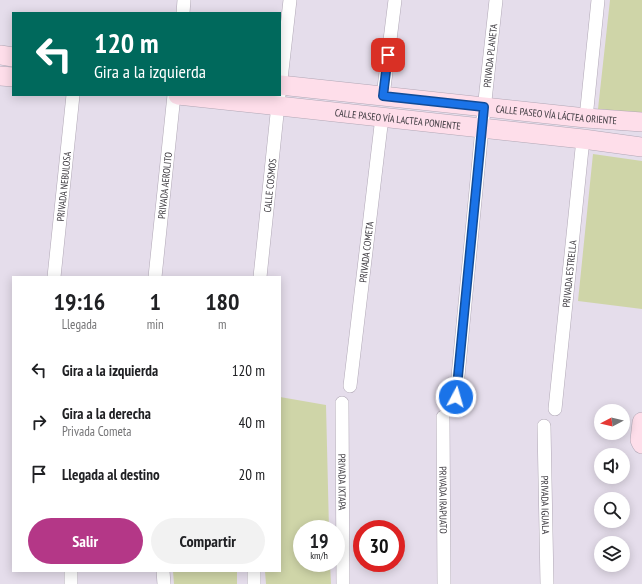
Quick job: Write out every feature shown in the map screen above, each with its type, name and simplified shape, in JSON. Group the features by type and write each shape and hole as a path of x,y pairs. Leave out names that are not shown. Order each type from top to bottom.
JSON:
{"street":[{"path":"183,12 184,0"},
{"name":"CALLE COSMOS","path":"281,83 290,0"},
{"path":"383,96 394,0"},
{"name":"PRIVADA PLANETA","path":"456,397 484,107 496,0"},
{"path":"586,118 598,0"},
{"path":"0,55 12,57"},
{"path":"0,76 12,77"},
{"name":"CALLE PASEO VÍA LÁCTEA ORIENTE","path":"281,92 383,96 586,118 642,122"},
{"name":"CALLE PASEO VÍA LACTEA PONIENTE","path":"281,92 382,117 642,147"},
{"name":"PRIVADA NEBULOSA","path":"54,276 73,96"},
{"name":"PRIVADA AEROLITO","path":"155,276 174,96"},
{"name":"CALLE COSMOS","path":"260,276 280,96"},
{"name":"PRIVADA COMETA","path":"350,386 382,117"},
{"name":"PRIVADA ESTRELLA","path":"555,409 583,139"},
{"name":"PRIVADA IXTAPA","path":"342,403 343,584"},
{"name":"PRIVADA IRAPUATO","path":"443,417 444,584"},
{"path":"642,422 640,440 642,444"},
{"name":"PRIVADA IGUALA","path":"544,426 547,584"},
{"path":"71,572 71,584"},
{"path":"164,572 164,584"},
{"path":"254,572 254,584"}],"green space":[{"path":"610,0 642,0 642,113 598,109"},
{"path":"593,154 642,161 642,309 578,301"},
{"path":"281,397 326,405 329,520 293,520 293,572 330,572 331,584 266,584 265,572 281,572"},
{"path":"173,572 237,572 237,584 174,584"}],"route":[{"path":"388,55 383,96 484,107 456,397"}]}
